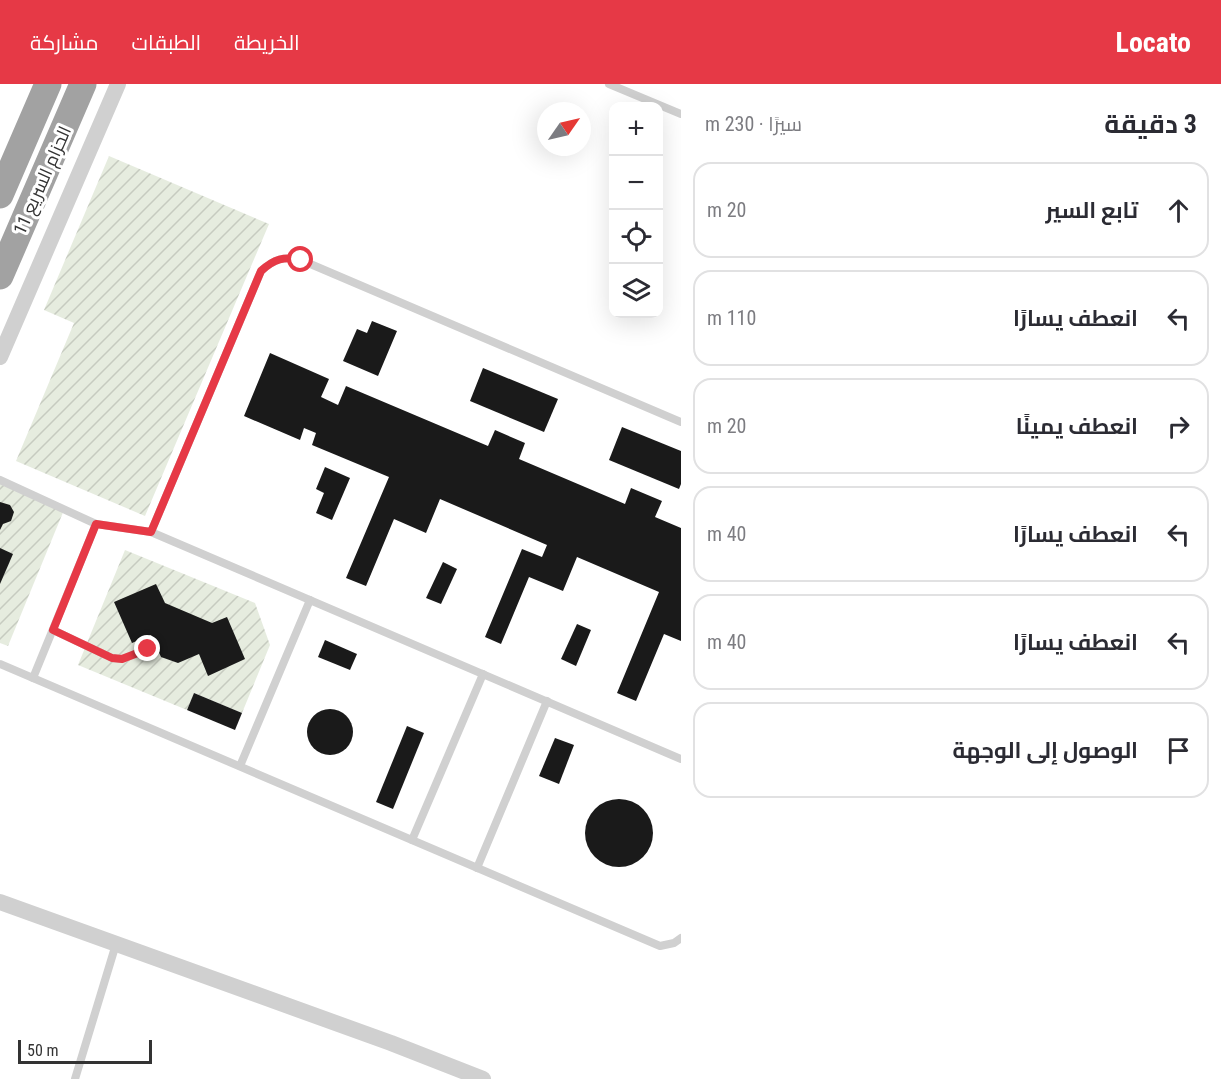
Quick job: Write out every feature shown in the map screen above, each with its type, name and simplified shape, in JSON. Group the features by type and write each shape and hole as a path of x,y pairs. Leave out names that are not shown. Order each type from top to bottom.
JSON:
{"highway":[{"name":"الحزام السريع 11","path":"0,195 48,84"},
{"name":"الحزام السريع 11","path":"0,276 83,84"}],"street":[{"path":"0,357 118,84"},
{"path":"0,902 391,1043 483,1079"}],"lane":[{"path":"609,84 681,114"},
{"path":"151,532 261,271 272,262 287,257 301,260 681,422"},
{"path":"0,480 96,524 151,532 681,759"},
{"path":"33,678 96,524"},
{"path":"240,766 310,600"},
{"path":"53,630 112,658 122,659 148,649"},
{"path":"0,664 660,946 674,943 681,938"},
{"path":"412,840 483,674"},
{"path":"477,867 547,701"},
{"path":"75,1079 116,944"}],"shaded area":[{"path":"109,156 269,224 145,516 16,461 74,323 44,310"},
{"path":"0,483 64,510 8,646 0,643"},
{"path":"125,550 255,603 270,645 242,713 194,693 187,710 78,665"}],"building":[{"path":"372,321 397,331 378,376 343,361 357,329 367,333"},
{"path":"270,353 329,379 321,397 338,405 346,386 488,446 495,430 525,443 519,459 625,504 631,488 662,501 655,517 681,528 681,641 664,634 636,701 617,693 659,592 577,557 563,591 529,577 501,644 485,637 522,549 542,557 547,545 440,499 426,533 394,519 366,586 346,578 389,477 312,445 316,433 304,428 300,440 244,416"},
{"path":"483,368 558,399 544,432 470,401"},
{"path":"622,427 681,451 679,489 609,460"},
{"path":"325,467 350,478 332,520 316,513 324,493 316,489"},
{"path":"0,502 10,505 14,512 11,521 3,524 0,530"},
{"path":"0,548 13,554 0,584"},
{"path":"443,562 457,569 441,604 426,598"},
{"path":"156,584 165,603 212,623 227,617 245,659 208,676 199,654 178,663 161,657 151,635 132,643 114,602"},
{"path":"577,624 591,630 576,666 561,659"},
{"path":"325,640 357,654 350,670 318,657"},
{"path":"194,693 242,713 235,730 187,710"},
{"path":"330,709 339,710 347,715 352,723 352,741 347,749 339,754 330,755 321,754 313,749 308,741 307,732 308,723 313,715 321,710"},
{"path":"407,726 424,733 393,809 376,802"},
{"path":"555,738 574,745 559,784 539,776"},
{"path":"619,799 632,802 643,809 650,820 653,833 650,846 643,857 632,864 619,867 606,864 595,857 588,846 585,833 588,820 595,809 606,802"}],"route":[{"path":"148,649 122,659 112,658 53,630 96,524 151,532 261,271 272,262 287,257 301,260"}]}
